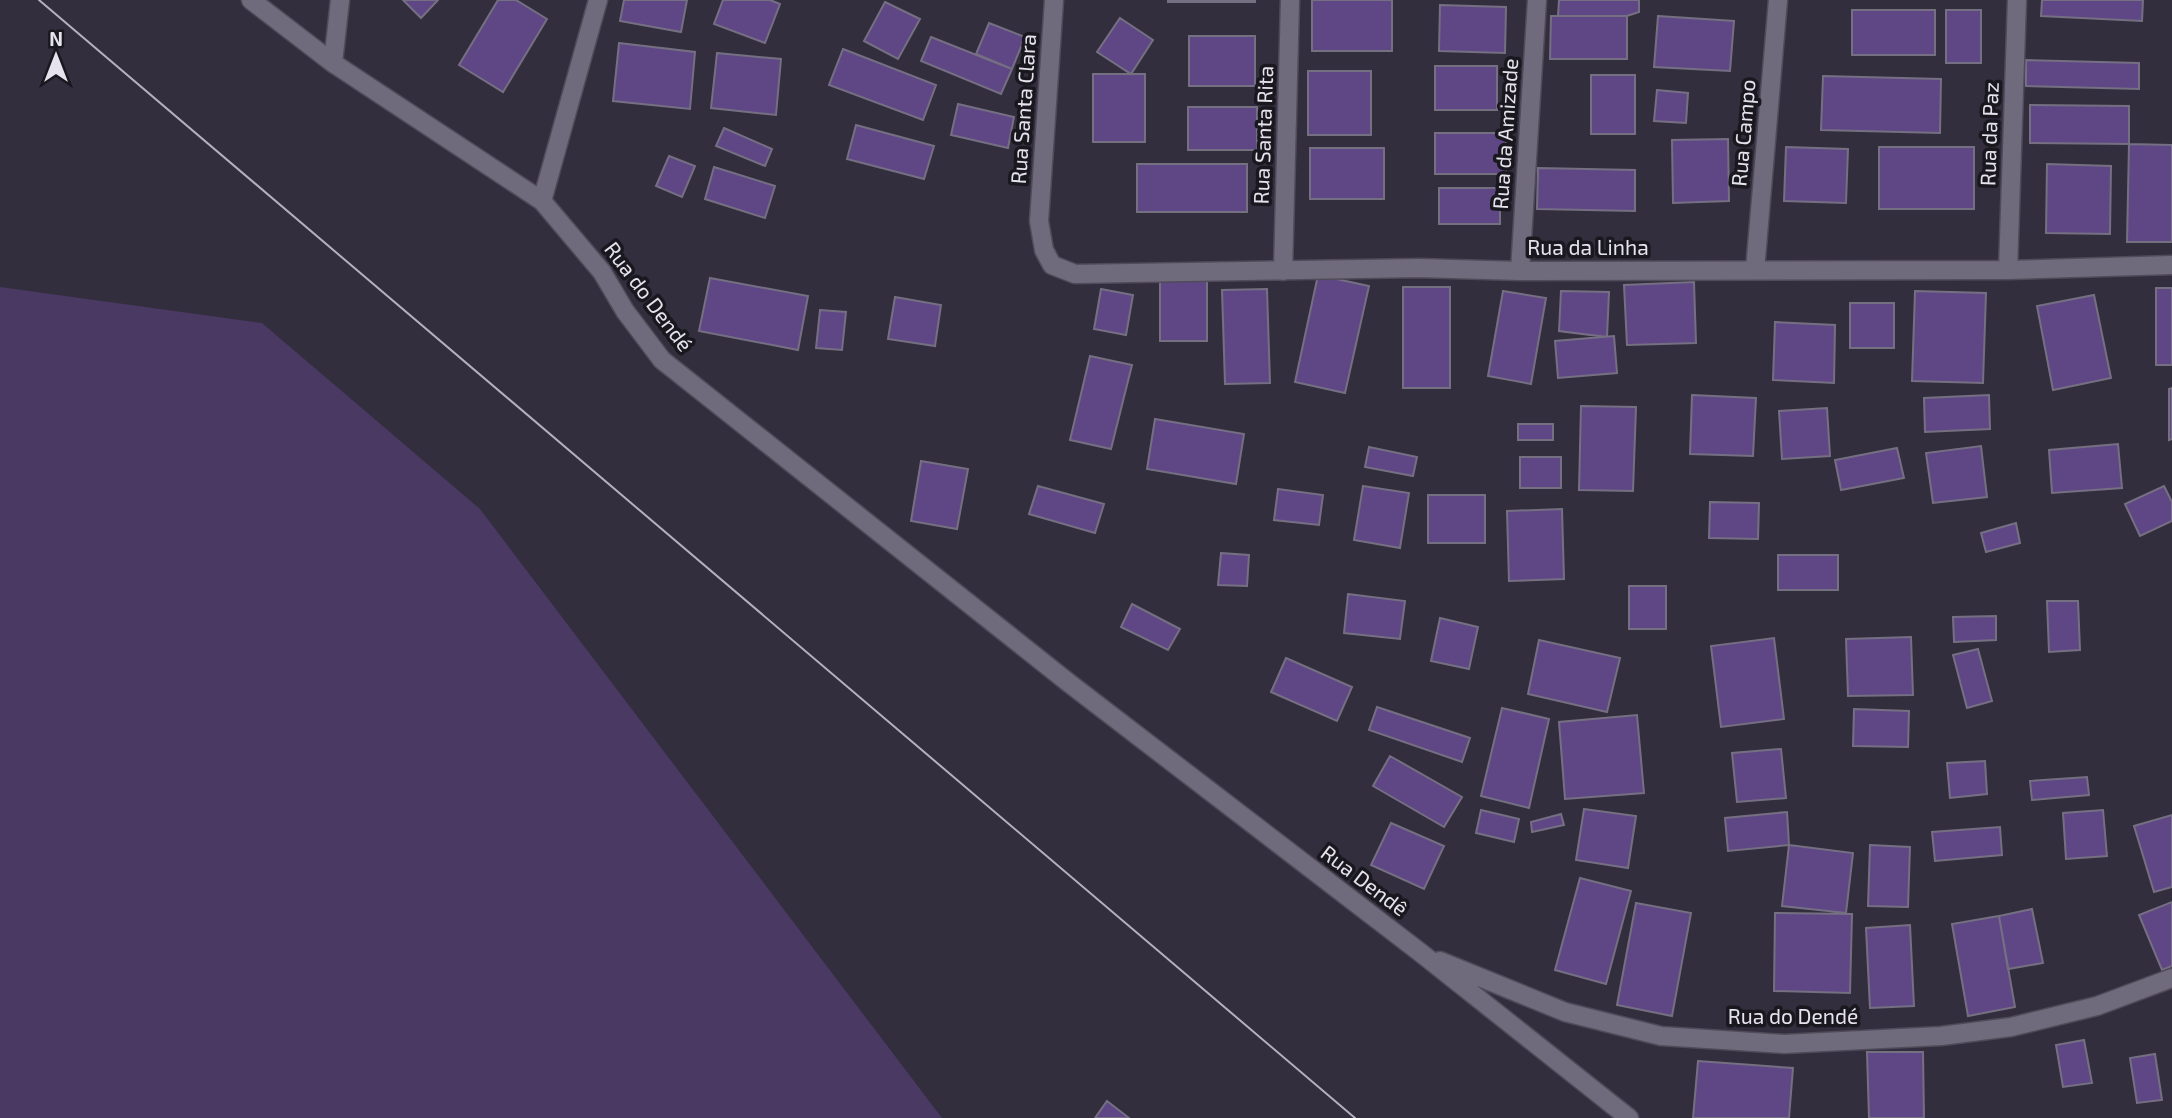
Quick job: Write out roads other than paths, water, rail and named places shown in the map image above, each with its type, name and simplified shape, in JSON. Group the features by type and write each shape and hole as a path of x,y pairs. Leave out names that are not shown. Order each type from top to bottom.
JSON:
{"street":[{"name":"Rua do Dendé","path":"251,0 333,63 542,201 602,272 625,312 662,360 1069,683"},
{"path":"333,63 340,0"},
{"path":"542,201 598,0"},
{"name":"Rua Santa Clara","path":"1039,221 1054,0"},
{"name":"Rua Santa Rita","path":"1283,271 1290,0"},
{"name":"Rua da Amizade","path":"1520,271 1537,0"},
{"name":"Rua Campo","path":"1755,270 1778,0"},
{"name":"Rua da Paz","path":"2008,270 2017,0"},
{"name":"Rua da Linha","path":"1039,221 1044,250 1052,265 1075,274 1419,268 1520,271 2008,270 2172,265"},
{"name":"Rua Dendê","path":"1069,683 1421,953 1629,1118"},
{"name":"Rua do Dendé","path":"1421,953 1565,1012 1661,1037 1784,1044 1941,1035 2011,1027 2097,1006 2172,978"}],"tram line":[{"path":"39,0 1355,1118"}]}
